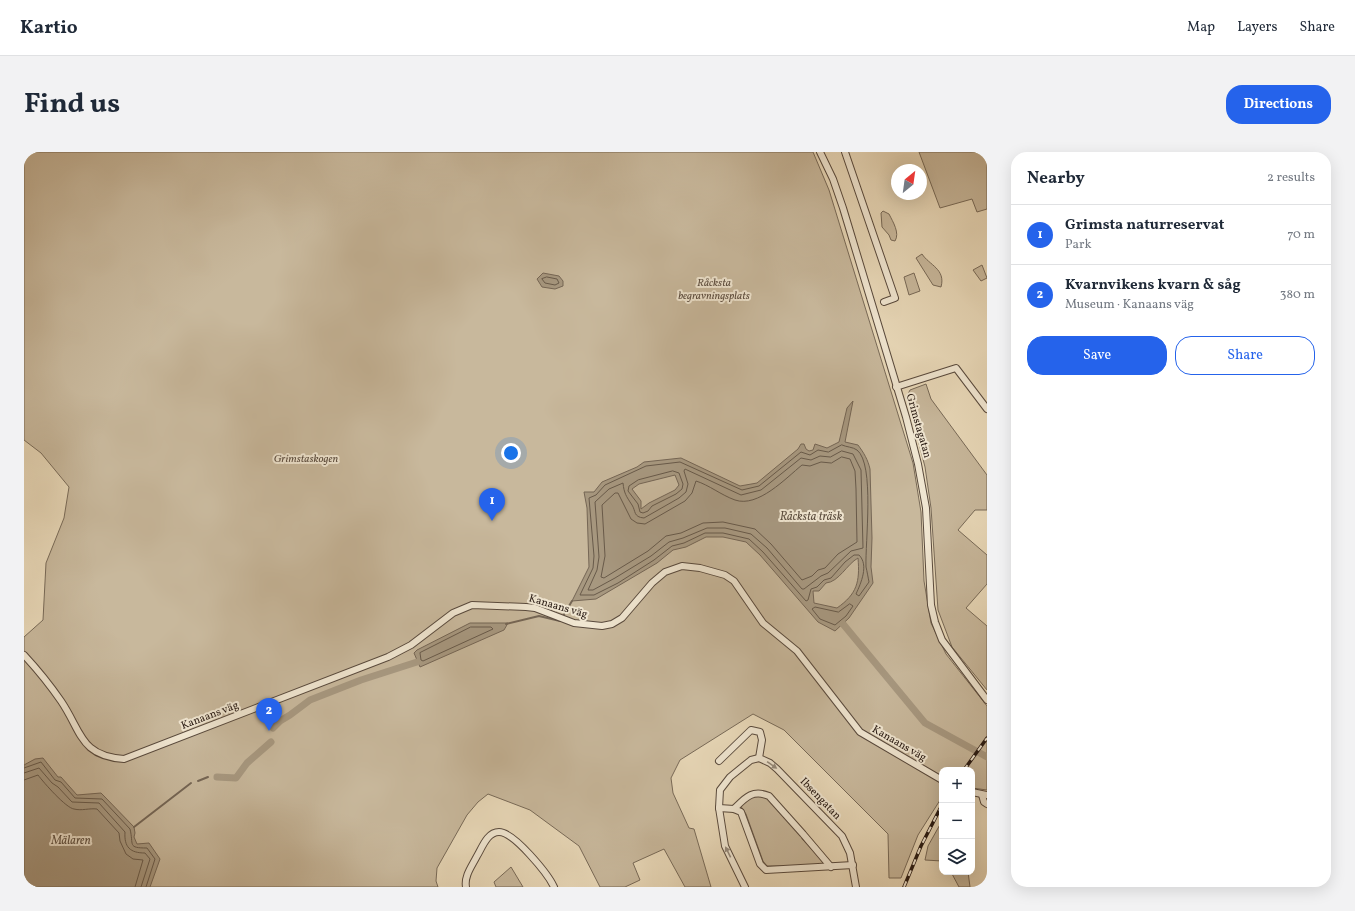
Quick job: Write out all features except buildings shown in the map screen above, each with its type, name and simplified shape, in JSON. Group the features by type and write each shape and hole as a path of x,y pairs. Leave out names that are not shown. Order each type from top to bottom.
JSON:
{"street":[{"name":"Grimstagatan","path":"820,152 833,179 906,417 918,464 925,501 931,605 935,622 942,640 987,700"},
{"path":"845,152 896,298 884,302"},
{"path":"896,387 956,368 987,410"},
{"name":"Kanaans väg","path":"24,655 61,701 82,739 102,756 124,759 388,657 411,645 453,613 472,605 526,607 563,619 596,627 612,624 622,618 652,583 666,572 682,566 700,568 725,575 734,581 763,623 797,651 860,732 939,778"},
{"path":"719,761 751,730 760,732 762,740 759,758 751,760 730,778 720,790 719,808 725,846 745,887"},
{"name":"Ibsengatan","path":"759,758 777,768 842,836 850,853 856,887"},
{"path":"734,809 749,795 762,794 769,796 831,868"},
{"path":"984,795 984,802 987,804"},
{"path":"719,808 734,809 740,812 760,864 766,870 831,868 853,865"},
{"path":"466,887 466,877 484,843 490,836 499,832 506,834 536,860 548,875 554,887"}],"green space":[{"name":"Grimstaskogen","path":"24,152 813,152 829,190 913,463 921,512 924,581 931,623 946,654 987,706 987,790 975,788 975,767 939,767 939,802 918,835 901,878 889,878 888,834 784,730 753,714 680,760 671,778 673,793 689,828 694,829 711,887 685,887 664,849 633,863 640,880 625,887 600,887 579,846 530,810 488,794 478,802 467,815 437,868 436,881 438,887 24,887 24,637 43,620 46,563 64,518 69,487 41,453 24,440"},
{"path":"919,152 987,152 987,209 977,212 972,199 940,208 927,173 927,164 924,164"},
{"path":"883,211 889,214 894,224 897,235 895,241 891,240 889,235 882,227 881,213"},
{"path":"922,254 939,272 942,281 941,287 933,285 916,258"},
{"path":"982,265 987,278 981,281 973,270"},
{"path":"914,273 920,291 909,295 904,277"},
{"path":"926,384 931,399 987,475 987,510 975,510 958,530 987,555 987,584 966,608 987,626 987,690 952,647 938,610 931,508 925,467 907,396 910,390"},
{"path":"762,796 768,798 801,835 802,839 825,863 824,866 767,866 763,861 746,814 740,805 750,797"},
{"path":"939,826 939,861 925,860 928,846"},
{"path":"511,867 523,887 496,887 494,882"},
{"path":"953,875 968,875 970,887 959,887"}],"water":[{"path":"543,273 559,276 563,281 563,286 555,289 542,287 537,279"},
{"name":"Råcksta träsk","path":"853,401 845,442 858,445 866,457 870,469 872,538 871,567 873,583 849,618 835,631 818,622 760,555 746,542 723,537 706,537 686,547 673,550 657,563 596,599 572,601 589,567 587,508 584,492 594,492 602,482 637,467 644,462 681,458 740,486 757,483 798,449 801,444 804,444 806,449 809,451 813,450 815,444 827,448 839,442 847,408","holes":["675,475 679,485 675,490 649,503 641,509 641,501 632,489 639,484","858,558 858,581 849,598 837,608 814,603 813,591 819,591 826,583 835,580"]},
{"path":"470,623 508,623 504,630 420,667 414,653 417,650"},
{"name":"Mälaren","path":"43,758 58,777 61,777 77,795 101,793 134,827 134,837 137,844 149,843 160,859 150,887 24,887 24,765 35,759"}],"waterway":[{"path":"506,624 539,616 560,621 572,601"},
{"path":"843,624 925,723 987,757"},
{"path":"273,728 280,721 310,700 361,680 417,662"},
{"path":"217,777 236,778 247,763 271,742"},
{"path":"198,781 208,777"},
{"path":"134,827 191,783"}],"railway":[{"path":"966,767 987,738"},
{"path":"904,887 921,846 939,811"}],"place":[{"name":"Grimsta naturreservat","path":"492,521"},
{"name":"Kvarnvikens kvarn & såg","path":"269,731"}],"park label":[{"name":"Råcksta begravningsplats","path":"714,289"}]}
